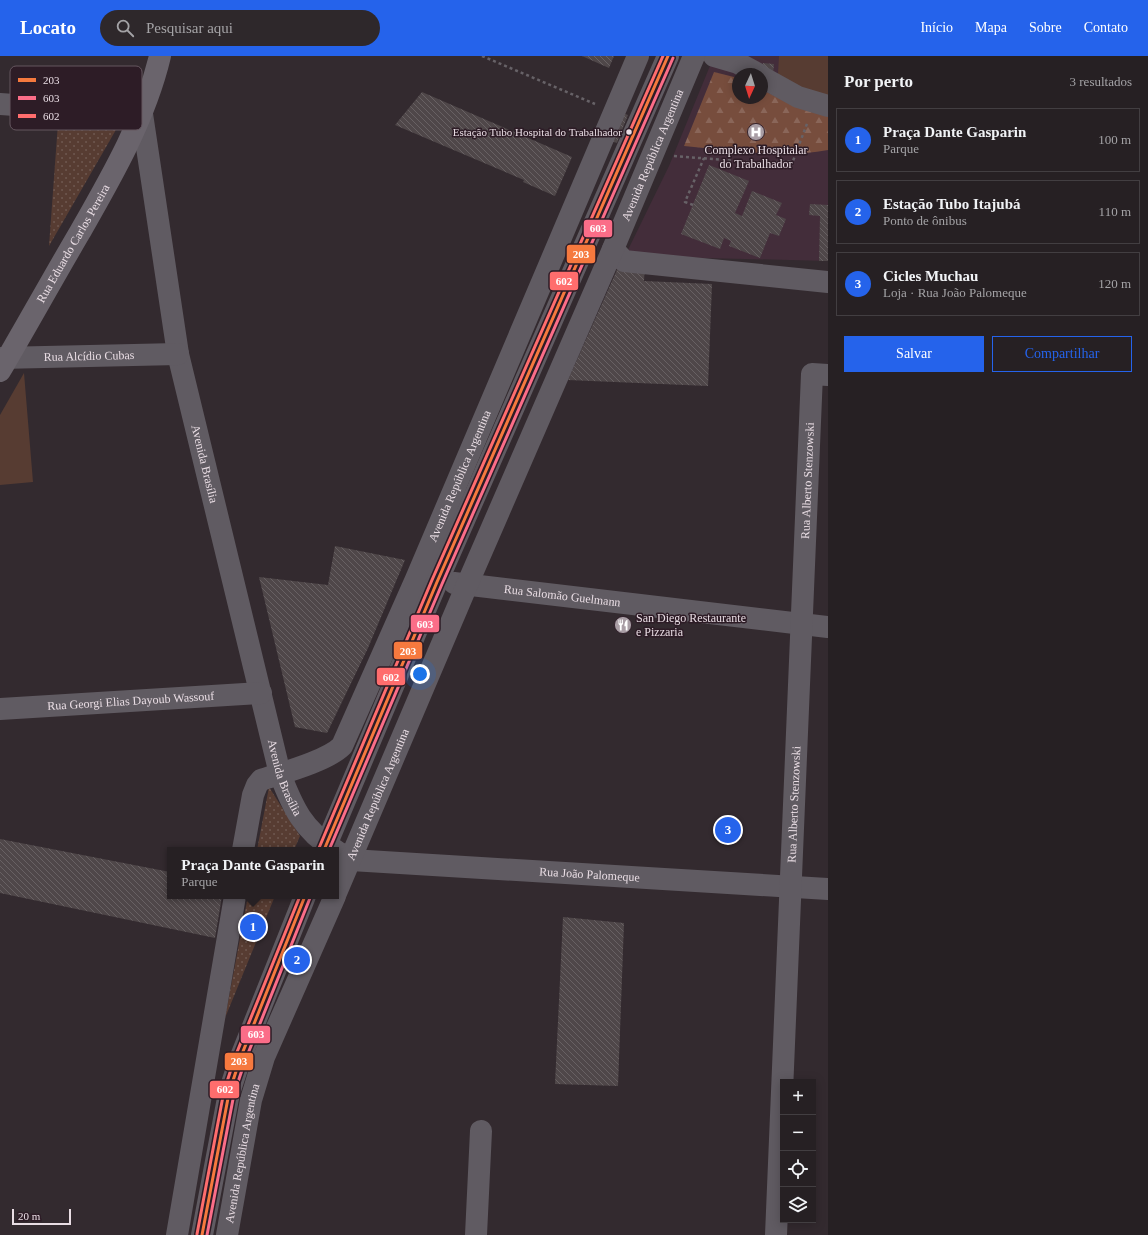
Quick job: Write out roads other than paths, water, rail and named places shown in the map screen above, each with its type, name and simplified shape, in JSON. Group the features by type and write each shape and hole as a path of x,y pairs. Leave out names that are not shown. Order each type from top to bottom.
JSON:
{"main road":[{"name":"Avenida Brasília","path":"142,114 160,56"},
{"name":"Rua Eduardo Carlos Pereira","path":"2,362 98,201 134,130"}],"street":[{"name":"Avenida República Argentina","path":"244,847 256,785 261,780 323,758 336,752 342,746 426,580 614,112 638,56"},
{"path":"335,847 426,580 668,56"},
{"name":"Avenida República Argentina","path":"336,847 467,585 654,154 694,56"},
{"path":"714,56 744,59 752,68"},
{"path":"768,80 819,110"},
{"path":"0,104 10,105"},
{"name":"Avenida Brasília","path":"142,114 178,354 280,774 295,810 306,825 330,847"},
{"path":"613,249 624,261 828,282"},
{"name":"Rua Alcídio Cubas","path":"2,362 178,354"},
{"name":"Rua Alberto Stenzowski","path":"776,1235 802,624 820,374"},
{"name":"Rua Salomão Guelmann","path":"426,580 828,627"},
{"name":"Rua Georgi Elias Dayoub Wassouf","path":"0,709 261,693"},
{"name":"Rua João Palomeque","path":"339,851 828,889"},
{"path":"177,1235 235,899"},
{"path":"202,1235 229,1093 240,1059 304,899"},
{"name":"Avenida República Argentina","path":"228,1235 251,1100 256,1082 264,1057 333,899"},
{"path":"476,1235 481,1131"}],"place":[{"name":"Estação Tubo Hospital do Trabalhador","path":"629,132"},
{"name":"Complexo Hospitalar do Trabalhador","path":"756,132"},
{"name":"San Diego Restaurante e Pizzaria","path":"623,625"},
{"name":"Cicles Muchau","path":"728,830"},
{"name":"Praça Dante Gasparin","path":"253,927"},
{"name":"Estação Tubo Itajubá","path":"297,960"}]}
